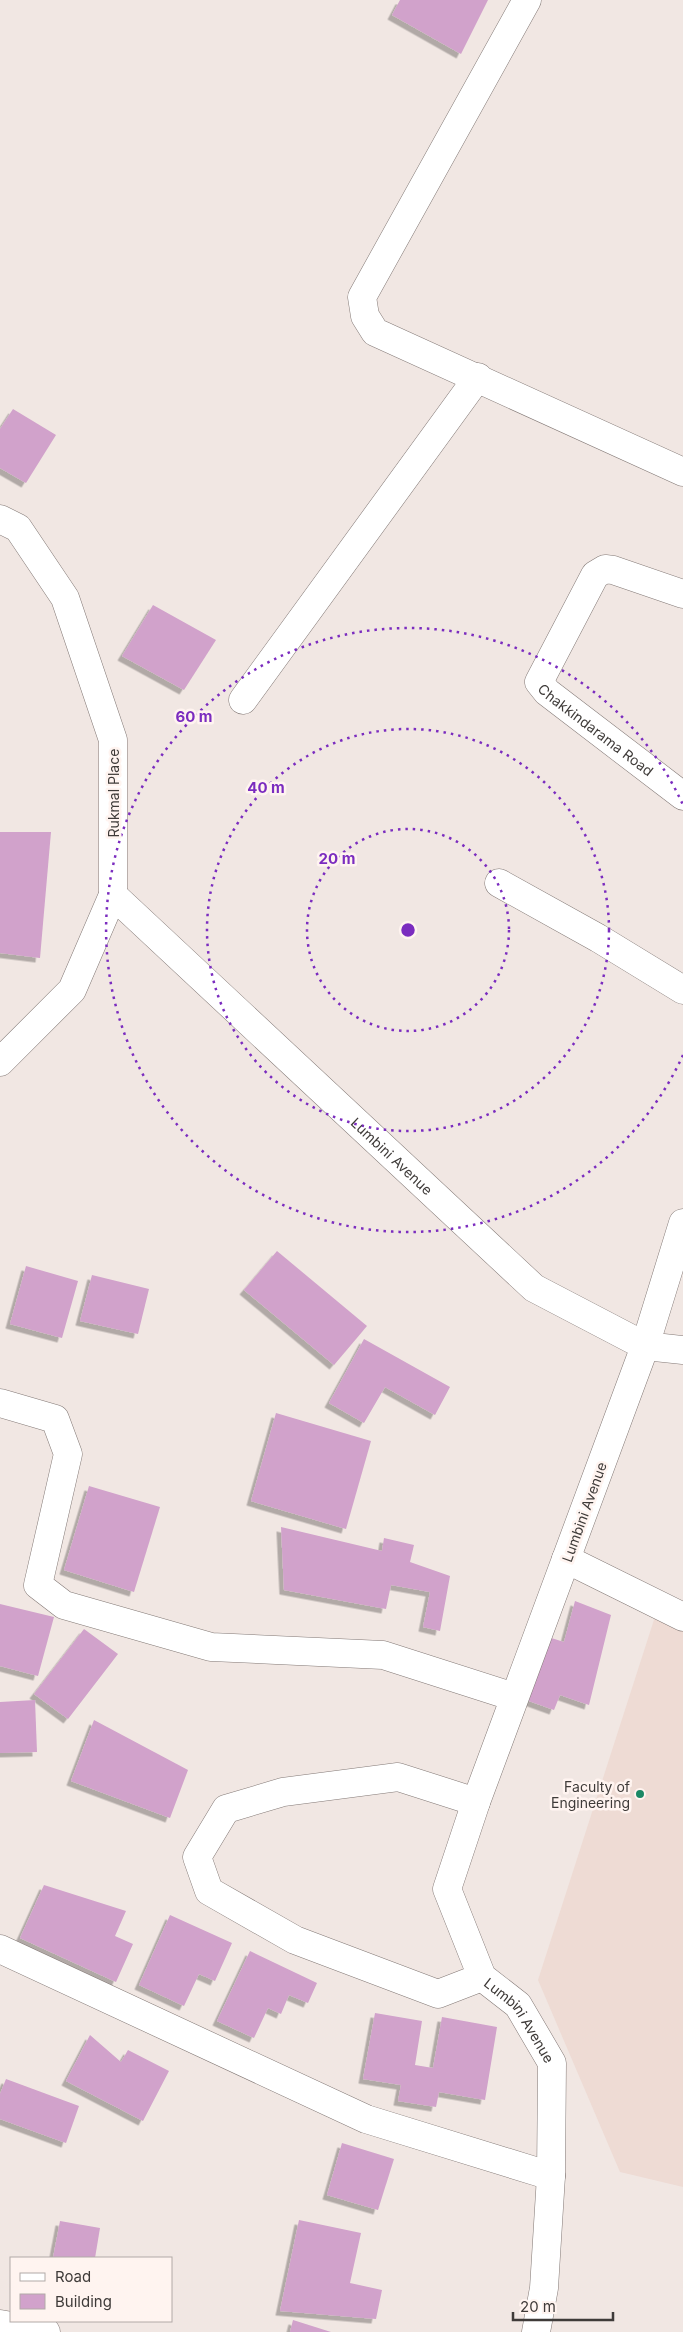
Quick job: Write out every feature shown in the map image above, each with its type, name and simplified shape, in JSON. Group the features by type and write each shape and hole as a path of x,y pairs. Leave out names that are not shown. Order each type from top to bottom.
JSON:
{"street":[{"path":"527,0 362,297 365,316 375,332 478,377 683,472"},
{"path":"243,700 478,377"},
{"name":"Rukmal Place","path":"0,519 18,528 65,598 113,740 112,895 72,990 0,1062"},
{"name":"Chakkindarama Road","path":"683,594 605,569 595,576 539,682 547,692 683,796"},
{"path":"499,883 598,938 683,990"},
{"name":"Lumbini Avenue","path":"112,895 534,1288 645,1346 514,1697 447,1889 482,1977 518,2005 552,2063 551,2176 544,2288 536,2332"},
{"path":"683,1223 645,1346 683,1350"},
{"path":"0,1404 55,1419 68,1454 38,1585 64,1605 211,1647 383,1655 514,1697"},
{"path":"566,1560 683,1617"},
{"path":"476,1802 398,1777 283,1792 226,1809 197,1857 209,1891 295,1940 438,1994 482,1977"},
{"path":"0,1949 366,2119 551,2176"},
{"path":"0,2324 46,2332"}],"shaded area":[{"name":"Faculty of Engineering","path":"661,1598 683,1608 683,2187 620,2172 538,1980"}],"building":[{"path":"400,0 488,0 461,54 392,15"},
{"path":"13,409 56,435 26,483 0,468 0,429"},
{"path":"153,605 216,640 184,690 122,656"},
{"path":"0,832 51,832 40,958 0,953"},
{"path":"277,1251 367,1326 334,1365 244,1290"},
{"path":"26,1266 78,1281 62,1338 10,1324"},
{"path":"92,1275 149,1289 138,1334 80,1321"},
{"path":"364,1339 450,1387 435,1415 385,1387 364,1423 329,1403"},
{"path":"276,1413 371,1441 346,1529 251,1501"},
{"path":"89,1486 160,1507 134,1592 64,1570"},
{"path":"281,1527 382,1551 384,1538 414,1545 410,1562 450,1576 440,1631 423,1627 430,1592 391,1585 386,1609 284,1590"},
{"path":"575,1601 611,1615 589,1705 560,1695 554,1710 529,1701 545,1636 564,1642"},
{"path":"0,1604 54,1617 38,1676 0,1666"},
{"path":"84,1629 118,1654 68,1719 34,1694"},
{"path":"35,1700 37,1752 0,1753 0,1702"},
{"path":"94,1720 188,1770 170,1818 71,1781"},
{"path":"44,1885 126,1911 115,1936 133,1944 116,1982 20,1938"},
{"path":"170,1915 232,1943 215,1981 199,1974 184,2006 139,1985"},
{"path":"250,1951 317,1983 308,2003 289,1995 281,2014 268,2008 254,2038 217,2021"},
{"path":"375,2013 422,2021 415,2065 433,2068 442,2017 497,2027 485,2100 439,2092 436,2107 398,2101 401,2085 363,2079"},
{"path":"90,2035 121,2062 128,2050 169,2071 143,2121 66,2081"},
{"path":"6,2079 79,2106 66,2143 0,2119 0,2094"},
{"path":"342,2143 394,2159 378,2210 327,2195"},
{"path":"299,2220 361,2233 350,2283 382,2290 376,2319 280,2311"},
{"path":"60,2221 100,2228 95,2257 53,2257"},
{"path":"293,2320 331,2332 290,2332"}],"place":[{"name":"Faculty of Engineering","path":"640,1794"}]}
